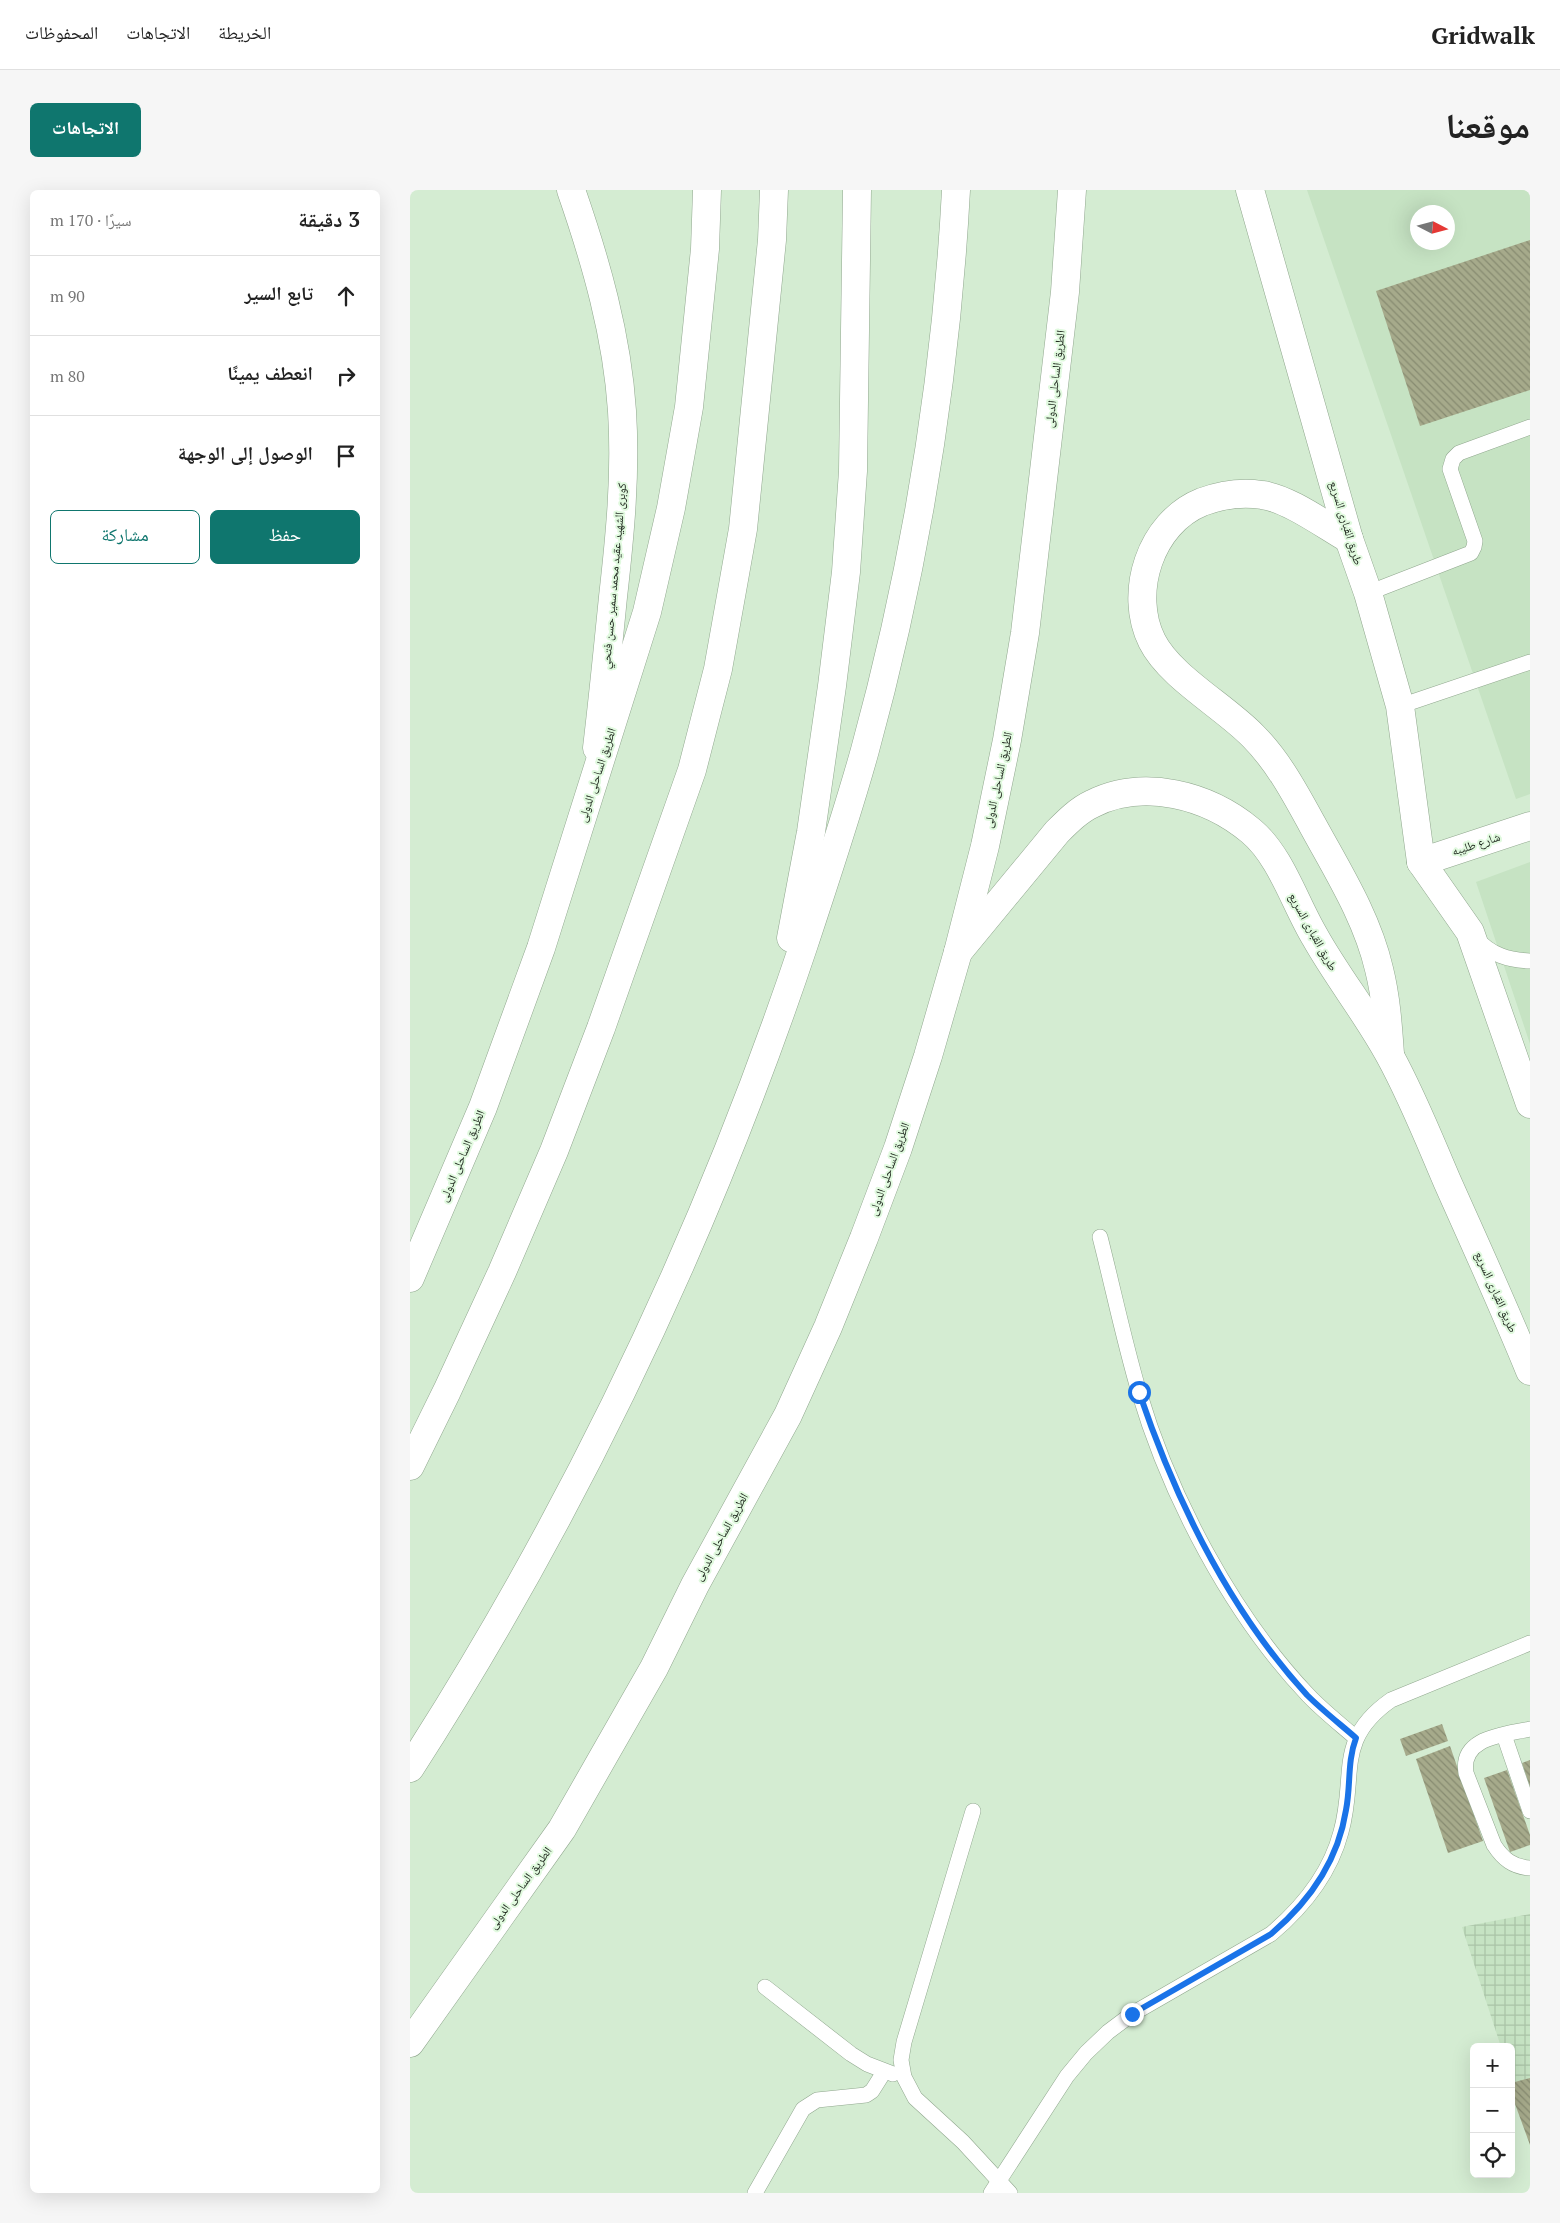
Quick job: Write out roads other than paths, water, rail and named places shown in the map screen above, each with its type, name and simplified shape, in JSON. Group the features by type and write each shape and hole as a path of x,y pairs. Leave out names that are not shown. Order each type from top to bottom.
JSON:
{"main road":[{"name":"كوبرى الشهيد عقيد محمد سمير حسن فتحي","path":"571,190 589,240 604,296 615,353 622,411 624,469 621,526 593,789"},
{"name":"الطريق الساحلى الدولى","path":"410,1278 482,1108 540,948 593,789 647,612 671,508 689,407 705,249 707,190"},
{"path":"410,1466 448,1391 554,1151 692,770 718,669 743,529 771,250 774,190"},
{"path":"772,1040 811,832 846,572 853,471 857,190"},
{"path":"410,1768 443,1717 528,1572 606,1424 678,1273 772,1040 865,750 896,623 922,495 941,366 956,190"},
{"name":"الطريق الساحلى الدولى","path":"410,2043 562,1829 654,1668 696,1585 788,1415 835,1310 894,1157 928,1056 958,952 985,846 1007,740 1025,633 1065,292 1072,190"},
{"name":"طريق القبارى السريع","path":"1250,190 1400,706 1421,862 1470,932 1530,1104"},
{"path":"1350,539 1294,507 1264,495 1232,494 1200,503 1173,521 1154,547 1143,578 1142,610 1152,641 1170,668 1232,716 1259,742 1292,787 1347,888 1379,967 1388,1011 1390,1056"},
{"name":"طريق القبارى السريع","path":"958,952 1057,832 1073,816 1092,804 1113,796 1136,791 1183,795 1208,804 1231,816 1252,832 1270,853 1326,956 1390,1056 1530,1371"},
{"name":"شارع طليبه","path":"1421,862 1530,826"}],"lane":[{"path":"1368,593 1471,553 1475,541 1450,469 1453,459 1459,453 1530,427"},
{"path":"1400,706 1530,662"},
{"path":"1470,932 1484,947 1503,958 1530,962"},
{"path":"1100,1237 1139,1392 1181,1500 1207,1553 1237,1602 1271,1650 1308,1695 1356,1738"},
{"path":"995,2187 1067,2076 1086,2053 1108,2032 1132,2014 1271,1934 1290,1918 1306,1900 1329,1864 1341,1833 1346,1809 1350,1753 1363,1724 1376,1710 1391,1700 1530,1643"},
{"path":"1530,1729 1483,1740 1470,1750 1464,1765 1494,1845 1501,1856 1510,1863 1522,1868 1530,1868"},
{"path":"1504,1735 1530,1811"},
{"path":"973,1811 904,2042 902,2060 904,2077 915,2098 963,2142 995,2187 1010,2193"},
{"path":"765,1986 867,2064 884,2072 904,2077"},
{"path":"755,2193 803,2110 817,2100 866,2095 872,2091 884,2072"}]}
